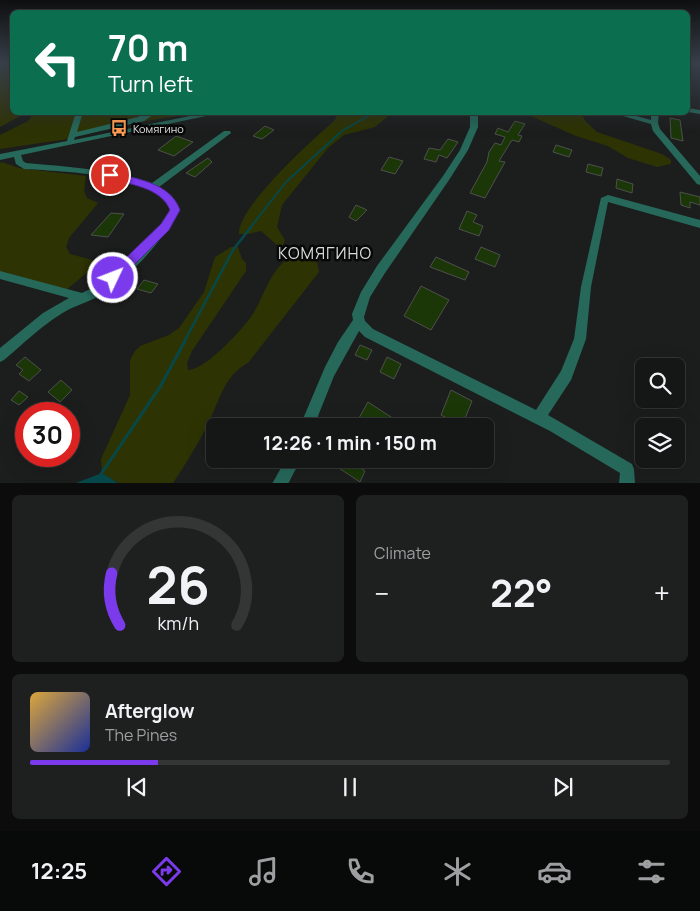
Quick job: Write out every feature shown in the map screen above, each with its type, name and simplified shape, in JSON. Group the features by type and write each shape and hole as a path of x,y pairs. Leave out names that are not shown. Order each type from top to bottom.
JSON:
{"street":[{"path":"70,140 79,115"},
{"path":"0,157 70,140 141,119 148,115"},
{"path":"70,140 206,115"},
{"path":"475,115 477,121 471,138 450,172 372,283 358,314 359,321 369,333 540,418 627,469 627,483"},
{"path":"623,115 654,123"},
{"path":"655,115 654,123 663,140 686,163 700,182"},
{"path":"153,187 227,133"},
{"path":"0,356 52,313 96,291 113,278 143,250 172,217 175,210 174,204 167,196 153,187 110,175 24,166 19,162 17,154"},
{"path":"540,418 566,375 580,339 586,287 604,200 608,198 628,202 700,224"},
{"path":"0,275 81,297"},
{"path":"310,418 326,377 348,336 359,321"},
{"path":"280,483 289,468"}],"green space":[{"path":"0,86 10,86 10,115 22,115 0,127"},
{"path":"32,115 184,115 96,129 68,139 0,149 0,135 28,121"},
{"path":"335,115 390,115 375,127 344,135 328,148 282,205 277,227 285,240 283,245 278,246 261,231 239,234 242,222 250,208 263,192 337,116"},
{"path":"529,115 582,115 586,122 597,132 662,154 671,160 671,164 657,167 628,158 608,146 576,136"},
{"path":"0,163 19,168 86,176 84,191 87,198 98,203 69,238 66,247 70,254 100,262 66,290 0,273"},
{"path":"231,247 238,247 242,259 246,263 246,271 192,351 187,363 188,370 203,364 213,357 239,332 251,317 270,280 283,263 301,254 312,253 316,255 319,272 248,363 240,368 227,383 210,418 206,418 206,427 203,433 173,483 118,483 102,473 101,459 130,395 130,360 140,346 169,335 179,328 204,292 215,257"}],"water":[{"path":"102,473 118,483 76,483"}],"building":[{"path":"670,118 680,120 683,141 671,138"},
{"path":"515,121 525,124 518,135 522,136 519,142 512,140 499,161 505,162 485,198 470,193 487,162 489,152 495,143 501,145 505,137 495,134 498,128 508,132"},
{"path":"265,126 274,130 262,139 253,136"},
{"path":"176,136 193,142 174,156 158,150"},
{"path":"448,139 458,142 447,158 439,155 436,162 424,159 429,148 440,150"},
{"path":"556,145 572,150 569,157 553,152"},
{"path":"389,157 403,161 395,174 381,170"},
{"path":"208,158 212,162 195,177 186,173"},
{"path":"588,164 603,168 601,176 586,172"},
{"path":"617,179 633,184 632,193 616,188"},
{"path":"680,192 700,197 700,205 690,202 690,208 681,205"},
{"path":"356,205 367,210 356,221 349,217"},
{"path":"467,211 477,215 473,222 483,226 479,236 459,229"},
{"path":"111,213 124,214 108,237 91,235"},
{"path":"481,247 500,255 495,267 475,259"},
{"path":"436,257 469,272 465,280 430,267"},
{"path":"144,280 158,284 151,293 137,289"},
{"path":"421,286 449,300 431,330 404,316"},
{"path":"360,345 372,350 367,360 355,355"},
{"path":"25,357 41,370 29,381 19,374 23,370 16,365"},
{"path":"387,357 401,364 394,379 380,372"},
{"path":"61,380 72,390 60,402 48,392"},
{"path":"451,390 472,401 465,418 447,418 441,415"},
{"path":"19,391 28,397 22,402 15,402 11,400"},
{"path":"368,402 392,418 359,418"},
{"path":"339,468 361,468 365,471 360,482"}],"waterway":[{"path":"250,228 286,182 342,131 370,115"},
{"path":"184,342 233,250 251,227"},
{"path":"101,474 160,387 185,341"}],"place":[{"name":"Комягино","path":"119,128"}],"district":[{"name":"КОМЯГИНО","path":"325,253"}],"route":[{"path":"110,175 153,187 171,200 175,210 165,227 113,278"}]}
